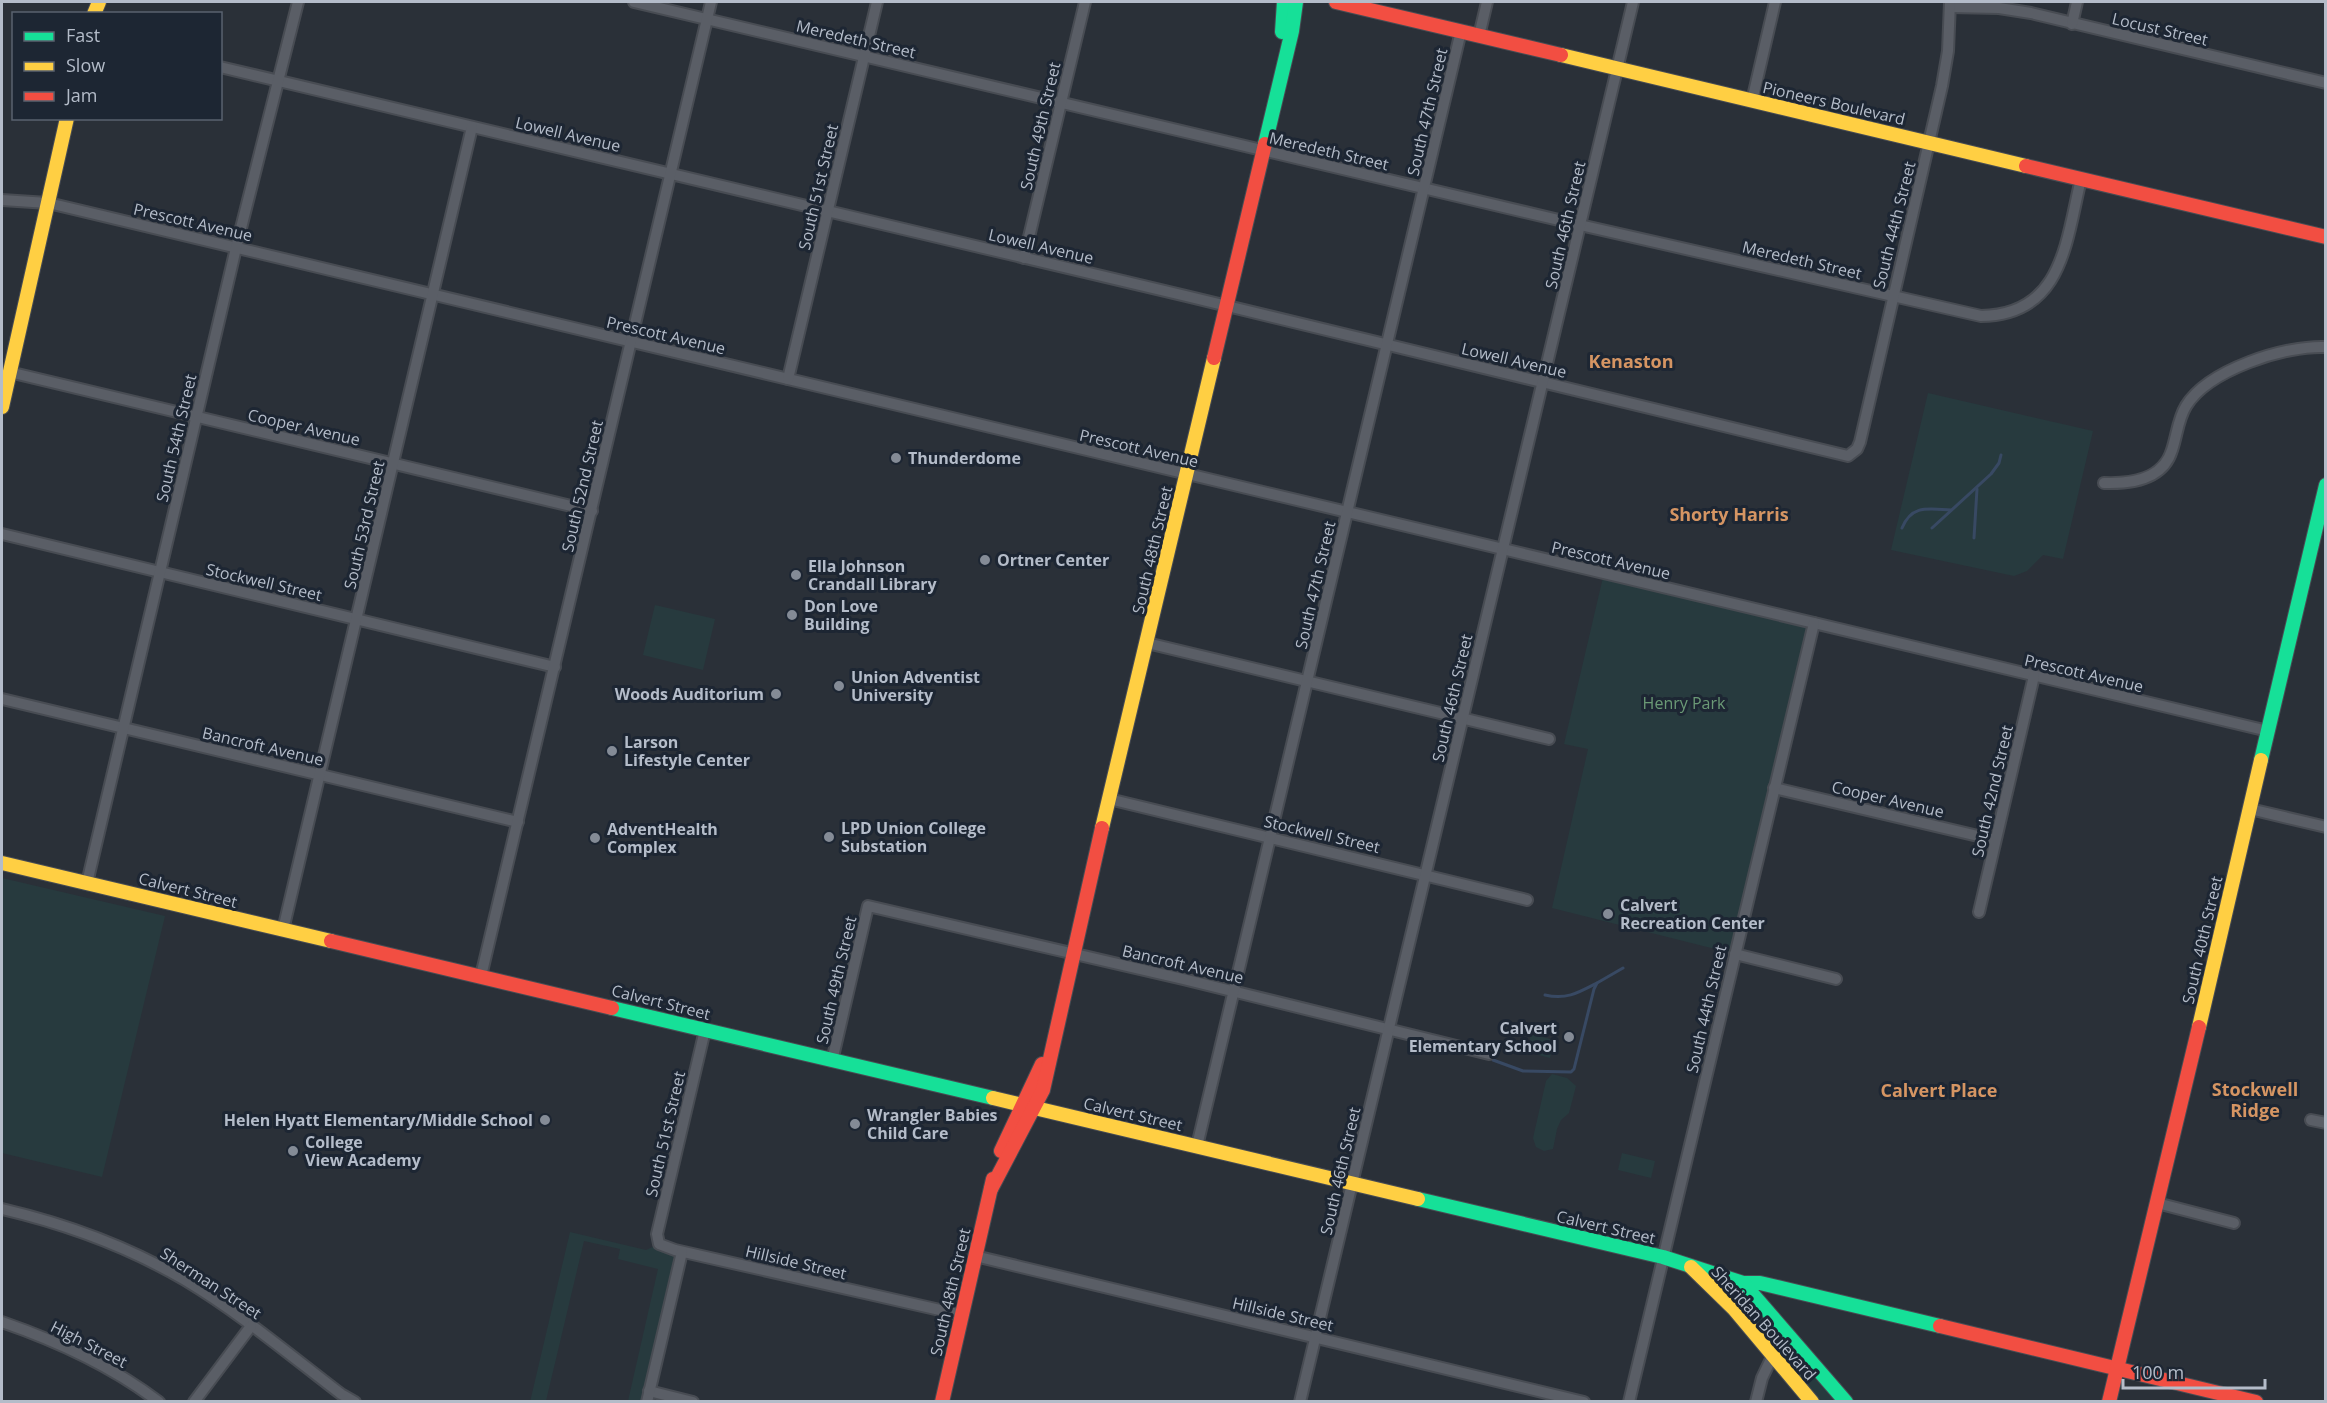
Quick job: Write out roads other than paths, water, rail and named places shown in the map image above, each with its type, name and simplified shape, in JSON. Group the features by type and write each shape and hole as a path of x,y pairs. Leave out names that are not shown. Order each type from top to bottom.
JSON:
{"main road":[{"name":"South 48th Street","path":"1284,2 1282,35 1284,59"},
{"name":"South 48th Street","path":"942,1401 1001,1151 1029,1107 1050,1048 1292,31 1296,2"},
{"name":"Pioneers Boulevard","path":"1336,2 2325,237"},
{"path":"2,407 67,120"},
{"name":"South 40th Street","path":"2109,1401 2268,731 2318,543 2325,485"},
{"name":"Calvert Street","path":"2,863 1353,1182 1663,1257 1743,1283 1760,1283 2256,1401"},
{"name":"Sheridan Boulevard","path":"1691,1267 1734,1310 1812,1401"},
{"name":"Sheridan Boulevard","path":"1743,1283 1846,1401"}],"street":[{"name":"South 54th Street","path":"87,883 236,248 298,2"},
{"name":"Meredeth Street","path":"634,2 1424,189 1981,316 2017,310 2037,298 2055,276 2061,262 2081,178"},
{"name":"South 52nd Street","path":"481,976 711,2"},
{"name":"South 51st Street","path":"788,379 878,2"},
{"name":"South 49th Street","path":"1024,258 1085,2"},
{"path":"1479,36 1487,2"},
{"name":"South 46th Street","path":"1300,1401 1633,2"},
{"path":"1752,101 1775,2"},
{"path":"2072,24 2077,2"},
{"name":"Locust Street","path":"1950,4 1999,8 2325,83"},
{"name":"South 44th Street","path":"1854,454 1860,442 1892,296 1930,143 1948,51 1950,4"},
{"name":"South 47th Street","path":"1197,1146 1461,32"},
{"name":"Lowell Avenue","path":"222,67 1841,455 1854,454"},
{"name":"South 53rd Street","path":"283,930 472,127"},
{"name":"Prescott Avenue","path":"2,200 48,203 2268,731"},
{"path":"2104,483 2126,484 2145,479 2161,468 2172,451 2184,408 2197,392 2212,381 2234,369 2276,353 2300,348 2325,347"},
{"name":"Cooper Avenue","path":"9,372 592,511"},
{"name":"Stockwell Street","path":"2,534 555,666"},
{"name":"South 44th Street","path":"1629,1401 1814,623"},
{"path":"1147,643 1549,739"},
{"name":"South 42nd Street","path":"1979,912 2034,676"},
{"name":"Bancroft Avenue","path":"2,699 518,822"},
{"name":"Cooper Avenue","path":"1774,788 1995,840"},
{"name":"Stockwell Street","path":"1109,799 1527,900"},
{"path":"2250,809 2325,827"},
{"name":"South 49th Street","path":"832,1060 868,906"},
{"name":"Bancroft Avenue","path":"868,906 1234,991 1489,1054"},
{"path":"1735,954 1836,979"},
{"name":"South 51st Street","path":"659,1244 657,1234 705,1030"},
{"path":"2311,1120 2325,1123"},
{"path":"2157,1203 2234,1223"},
{"name":"Sherman Street","path":"2,1209 52,1222 122,1248 186,1281 341,1394 355,1401"},
{"name":"Hillside Street","path":"659,1244 682,1252 962,1315"},
{"path":"682,1252 648,1396 693,1401"},
{"name":"Hillside Street","path":"975,1256 1584,1401"},
{"name":"High Street","path":"2,1322 32,1332 91,1359 159,1401"},
{"path":"194,1401 250,1326"},
{"path":"1756,1401 1761,1378 1773,1355"}],"waterway":[{"path":"1932,528 1991,474 1999,463 2001,455"},
{"path":"1974,538 1977,489"},
{"path":"1902,528 1906,520 1916,511 1951,510"},
{"path":"1491,1046 1493,1060 1523,1071 1571,1072 1574,1069 1594,989 1597,983 1623,968"},
{"path":"1545,995 1566,996 1578,993 1597,983"}],"place":[{"name":"Thunderdome","path":"896,458"},
{"name":"Ortner Center","path":"985,560"},
{"name":"Ella Johnson Crandall Library","path":"796,575"},
{"name":"Don Love Building","path":"792,615"},
{"name":"Union Adventist University","path":"839,686"},
{"name":"Woods Auditorium","path":"776,694"},
{"name":"Larson Lifestyle Center","path":"612,751"},
{"name":"LPD Union College Substation","path":"829,837"},
{"name":"AdventHealth Complex","path":"595,838"},
{"name":"Calvert Recreation Center","path":"1608,914"},
{"name":"Calvert Elementary School","path":"1569,1037"},
{"name":"Helen Hyatt Elementary/Middle School","path":"545,1120"},
{"name":"Wrangler Babies Child Care","path":"855,1124"},
{"name":"College View Academy","path":"293,1151"}],"district":[{"name":"Kenaston","path":"1631,361"},
{"name":"Shorty Harris","path":"1729,514"},
{"name":"Calvert Place","path":"1939,1090"},
{"name":"Stockwell Ridge","path":"2255,1099"}],"park label":[{"name":"Henry Park","path":"1684,703"}]}
